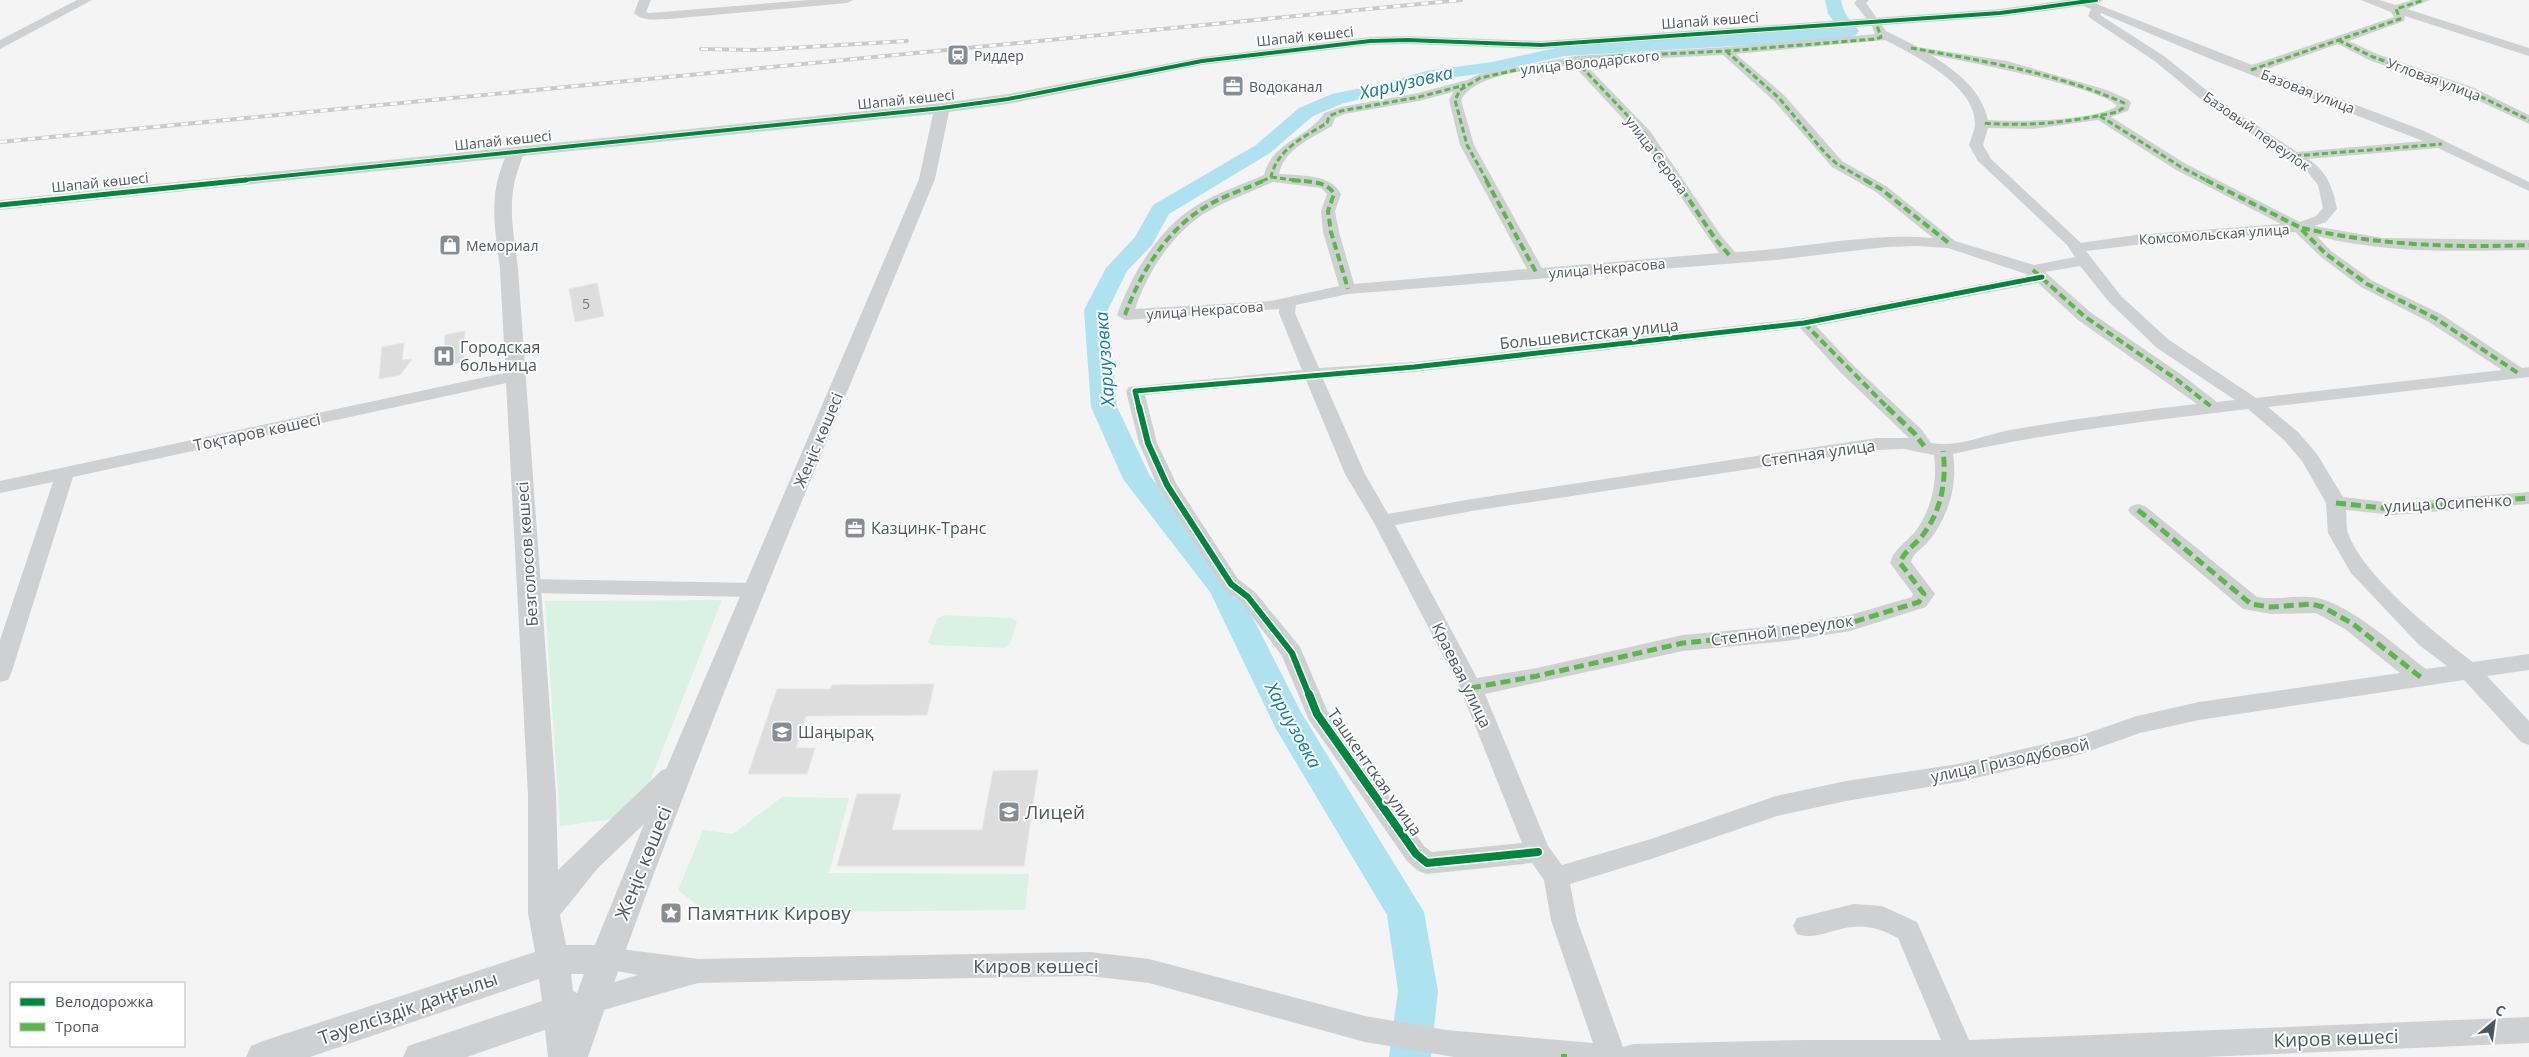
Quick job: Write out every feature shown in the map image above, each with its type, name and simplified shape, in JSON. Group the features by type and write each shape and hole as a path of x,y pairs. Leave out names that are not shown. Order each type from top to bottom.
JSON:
{"street":[{"path":"0,45 86,0"},
{"path":"645,0 640,13 647,16 704,14 847,0"},
{"path":"1863,0 1860,3 1878,27 1953,76 1978,106 1982,124 1976,145 1984,161 2082,254 2115,299 2163,344 2253,404 2292,436 2310,458 2336,503 2338,533 2358,568 2427,639 2469,671 2529,736"},
{"path":"2367,0 2529,52"},
{"path":"2396,9 2424,0"},
{"name":"Шапай көшесі","path":"0,205 516,150 942,108 1008,99 1202,61 1370,42 1415,40 1541,45 1859,21 1878,27 2093,3"},
{"name":"Базовая улица","path":"2093,3 2251,70 2442,144 2529,187"},
{"name":"Базовый переулок","path":"2093,3 2094,16 2160,59 2214,104 2311,167 2325,186 2330,209 2321,219 2300,228"},
{"path":"2251,70 2400,18 2396,9"},
{"name":"улица Володарского","path":"1271,177 1276,162 1284,151 1327,123 1329,116 1342,111 1410,98 1518,69 1576,60 1876,39 1881,37 1878,27"},
{"name":"Угловая улица","path":"2338,40 2373,57 2469,91 2529,120"},
{"path":"1911,48 2003,64 2102,93 2124,103 2123,108 2117,112 2100,116 2028,126 1982,124"},
{"path":"1726,51 1779,98 1824,153 1837,164 1881,189 1950,244"},
{"name":"улица Серова","path":"1576,60 1645,134 1716,240 1731,257"},
{"path":"1467,84 1460,90 1455,100 1467,145 1537,274"},
{"name":"Жеңіс көшесі","path":"571,1057 593,1000 606,959 681,767 927,179 942,108"},
{"path":"2100,116 2181,167 2300,228 2326,254 2367,284 2435,318 2523,372"},
{"path":"2295,156 2442,144"},
{"name":"Безголосов көшесі","path":"516,150 505,179 502,211 509,270 514,376 530,586 542,795 544,913 553,960 565,1057"},
{"path":"1271,177 1325,184 1331,188 1334,194 1328,211 1331,232 1348,289"},
{"name":"улица Некрасова","path":"1271,177 1201,209 1185,220 1147,267 1130,298 1125,315 1288,304 1348,289 1775,255 1886,242 1917,241 1950,244 2037,273 2082,254"},
{"name":"Комсомольская улица","path":"2082,254 2135,240 2300,228 2333,236 2383,243 2480,246 2529,245"},
{"path":"2037,273 2084,316 2176,379 2213,408"},
{"name":"Большевистская улица","path":"1135,391 1313,374 1414,368 1804,323 1900,306 2037,273"},
{"name":"Краевая улица","path":"1288,304 1287,313 1356,474 1383,521 1471,688 1538,852 1556,877 1564,920 1612,1057"},
{"path":"1804,323 1847,369 1915,434 1934,448"},
{"name":"Степная улица","path":"1383,521 1472,505 1876,444 1904,443 1934,448 2213,408 2523,372"},
{"name":"Тоқтаров көшесі","path":"0,487 514,376"},
{"name":"Ташкентская улица","path":"1135,391 1148,443 1167,485 1231,584 1248,598 1292,653 1317,714 1416,854 1427,863 1538,852"},
{"name":"Степной переулок","path":"1471,688 1537,676 1683,643 1787,633 1850,623 1919,602 1924,594 1900,563 1902,553 1921,538 1933,519 1942,488 1946,463 1934,448"},
{"path":"0,674 65,473"},
{"name":"улица Осипенко","path":"2336,503 2393,509 2529,498"},
{"path":"2138,510 2251,604 2271,607 2311,604 2323,607 2353,624 2423,679"},
{"path":"530,586 755,590"},
{"name":"улица Гризодубовой","path":"1556,877 1651,849 1776,806 1846,791 1968,771 2081,745 2137,725 2199,711 2529,662"},
{"name":"Жеңіс көшесі","path":"544,913 557,891 581,866 646,806 681,767"},
{"path":"1806,926 1854,915 1882,917 1908,930 1961,1054"},
{"path":"606,959 699,971"},
{"name":"Тәуелсіздік даңғылы","path":"263,1057 553,960 606,959"},
{"name":"Киров көшесі","path":"699,971 1090,964 1149,971 1365,1030 1446,1043 1564,1056"},
{"path":"420,1057 558,1009 699,971"},
{"name":"Киров көшесі","path":"1632,1057 1961,1054 2529,1030"},
{"path":"1564,1056 1604,1057"}],"green space":[{"path":"722,600 636,816 560,826 545,601"},
{"path":"944,615 1012,618 1017,622 1010,644 1004,648 932,645 928,642 937,619"},
{"path":"782,797 849,798 829,873 1029,874 1025,910 708,913 678,890 703,830 733,834"}],"water":[{"path":"1826,0 1839,0 1854,30 1845,30 1826,5"}],"building":[{"path":"597,283 604,316 575,322 569,289"},
{"path":"465,331 464,362 443,366 435,354 444,352 445,335"},
{"path":"404,343 402,360 412,359 400,375 379,379 382,347"},
{"name":"Шаңырақ","path":"934,684 927,715 806,716 796,748 815,748 807,774 748,774 777,689 831,689 832,685"},
{"name":"Лицей","path":"1038,770 1024,866 837,866 857,794 901,794 892,830 982,830 993,771"}],"waterway":[{"name":"Хариузовка","path":"1410,1057 1418,991 1405,912 1288,720 1223,588 1137,479 1104,407 1096,310 1117,268 1144,240 1161,210 1263,149 1306,112 1339,98 1385,89 1426,76 1492,67 1565,51 1833,35 1850,31 1836,14 1833,0"}],"railway":[{"path":"0,142 1461,0"},
{"path":"701,49 756,50 907,41"}],"marked path":[{"path":"2251,70 2400,19 2396,9 2424,0"},
{"path":"1537,274 1467,145 1455,100 1460,90 1480,78 1534,66 1619,56 1726,51 1876,39 1881,37 1881,33 1875,20"},
{"path":"2338,40 2373,57 2469,91 2529,120"},
{"path":"1911,48 2003,64 2102,93 2124,103 2123,108 2117,112 2067,122 2033,125 1982,123"},
{"path":"1726,51 1779,98 1825,153 1837,164 1881,189 1950,244"},
{"path":"1575,60 1645,134 1716,240 1731,257"},
{"path":"1125,315 1136,287 1145,272 1155,256 1177,229 1208,205 1271,177 1273,167 1284,151 1327,123 1329,116 1341,111 1419,97 1465,85"},
{"path":"2100,116 2181,167 2299,227 2326,254 2367,284 2435,318 2518,373"},
{"path":"2295,156 2442,144"},
{"path":"1271,177 1325,184 1331,188 1334,194 1328,211 1331,232 1348,289"},
{"path":"2302,228 2386,243 2472,247 2529,245"},
{"path":"2033,270 2084,316 2176,379 2213,408"},
{"path":"1804,323 1847,369 1915,434 1924,446"},
{"path":"1471,688 1537,676 1683,643 1787,633 1850,623 1919,602 1924,594 1900,563 1906,551 1928,528 1938,507 1945,473 1943,451"},
{"path":"2336,503 2393,509 2529,498"},
{"path":"2138,510 2251,604 2271,607 2311,604 2323,607 2353,624 2423,679"}],"cycle path":[{"path":"0,205 942,108 1008,99 1202,61 1370,41 1407,40 1541,45 2000,13 2096,0"},
{"path":"1538,852 1427,863 1416,854 1317,714 1292,653 1248,597 1231,584 1167,485 1148,443 1135,391 1313,374 1414,367 1804,323 1900,306 2042,277"}],"place":[{"name":"Риддер","path":"958,55"},
{"name":"Водоканал","path":"1233,86"},
{"name":"Мемориал","path":"450,245"},
{"name":"Городская больница","path":"444,356"},
{"name":"Казцинк-Транс","path":"855,528"},
{"name":"Шаңырақ","path":"782,732"},
{"name":"Лицей","path":"1009,812"},
{"name":"Памятник Кирову","path":"671,913"}]}
